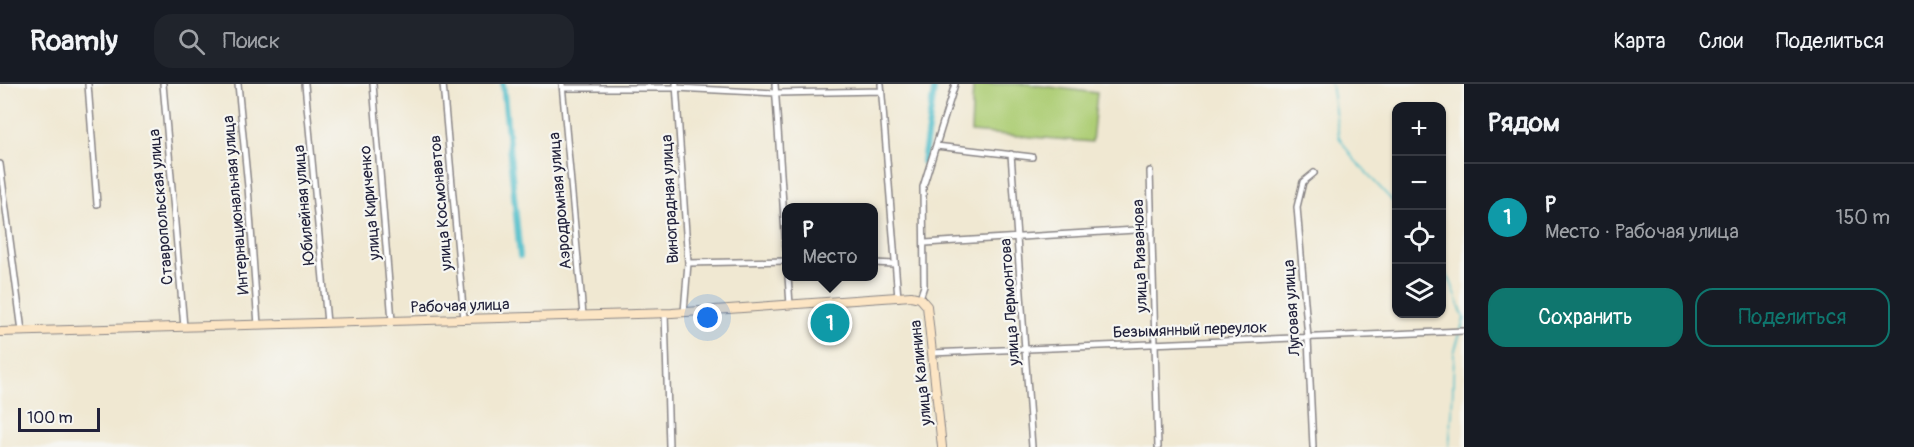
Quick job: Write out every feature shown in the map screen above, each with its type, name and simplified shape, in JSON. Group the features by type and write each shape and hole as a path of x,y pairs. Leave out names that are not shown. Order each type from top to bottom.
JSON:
{"street":[{"path":"87,84 97,204"},
{"name":"Ставропольская улица","path":"163,84 184,327"},
{"name":"Интернациональная улица","path":"238,84 258,325"},
{"name":"Юбилейная улица","path":"305,84 327,323"},
{"name":"улица Кириченко","path":"373,84 392,321"},
{"name":"улица Космонавтов","path":"444,84 464,319"},
{"path":"775,84 783,203"},
{"path":"920,298 924,286 923,188 955,84"},
{"path":"562,86 676,86 776,93 881,87"},
{"name":"Аэродромная улица","path":"562,86 583,315"},
{"name":"Виноградная улица","path":"676,86 688,263 684,312"},
{"name":"улица Калинина","path":"881,87 898,298"},
{"path":"936,146 1032,157"},
{"name":"улица Лермонтова","path":"1011,154 1032,447"},
{"path":"0,164 22,331"},
{"name":"улица Ризванова","path":"1150,171 1158,447"},
{"name":"Луговая улица","path":"1312,447 1308,338 1297,207 1303,182 1314,174"},
{"path":"925,243 1152,229"},
{"path":"688,263 782,261"},
{"path":"878,263 894,264"},
{"path":"788,281 790,305"},
{"name":"Рабочая улица","path":"0,332 665,313 911,296 920,298"},
{"name":"улица Калинина","path":"920,298 927,306 942,447"},
{"path":"665,313 669,447"},
{"name":"Безымянный переулок","path":"931,352 1464,331"}],"green space":[{"path":"973,84 1027,84 1097,93 1092,142 971,132"}],"waterway":[{"path":"503,84 520,256"},
{"path":"923,162 935,84"},
{"path":"1331,84 1339,137 1352,157 1392,201"},
{"path":"1446,274 1464,319 1454,353 1449,447"}],"place":[{"name":"Р","path":"830,323"}]}
